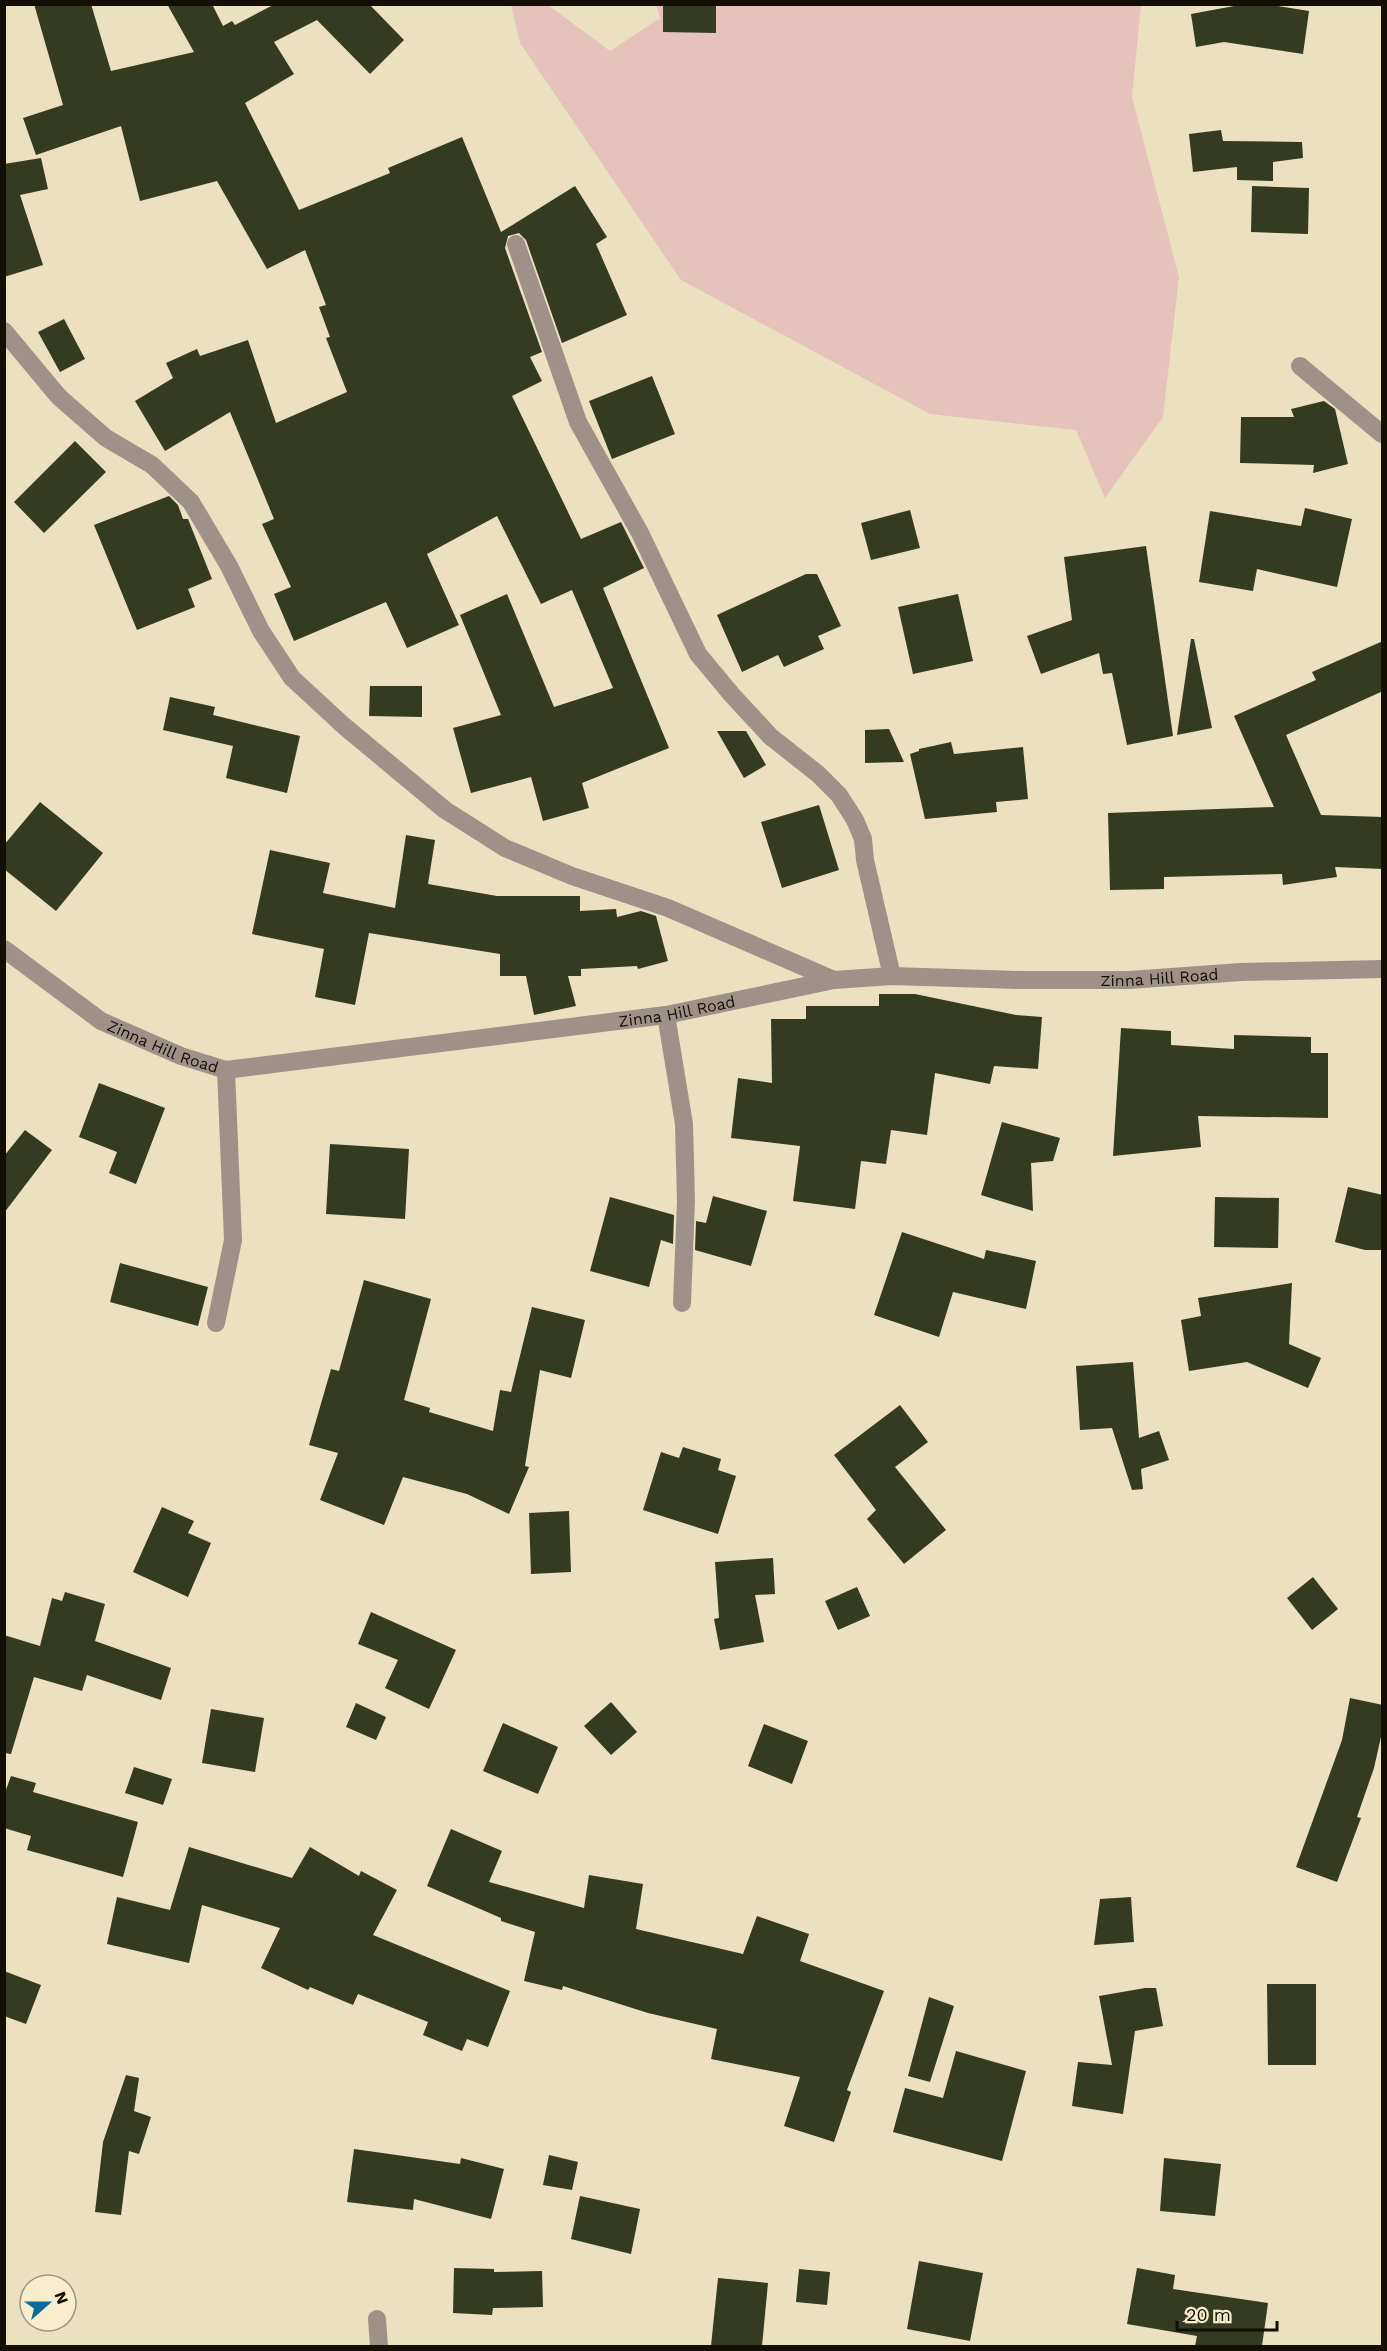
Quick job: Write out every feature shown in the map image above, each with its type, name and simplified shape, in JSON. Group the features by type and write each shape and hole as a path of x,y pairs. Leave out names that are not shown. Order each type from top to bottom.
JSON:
{"street":[{"path":"516,244 578,422 640,533 698,654 771,737 818,774 839,795 855,820 863,839 865,860 892,976"},
{"path":"4,331 59,398 106,438 152,465 191,501 229,566 261,631 292,678 344,726 445,810 506,848 572,876 668,908 834,980"},
{"path":"1300,366 1354,413 1383,434"},
{"name":"Zinna Hill Road","path":"4,949 100,1021 181,1056 226,1070 666,1015 834,980 892,976 1021,980 1129,980 1241,972 1383,969"},
{"path":"666,1015 684,1124 686,1201 682,1303"},
{"path":"216,1323 233,1240 226,1070"},
{"path":"377,2319 379,2346"}],"shaded area":[{"path":"511,5 548,5 610,51 660,18 656,5 1141,5 1132,97 1179,277 1163,417 1105,498 1076,430 930,414 681,280 520,43"}],"building":[{"path":"34,4 91,4 111,71 194,52 167,4 212,4 223,26 232,21 235,25 275,4 369,4 404,40 370,74 317,20 274,42 294,74 245,103 299,210 390,173 388,168 462,137 501,232 575,186 607,237 596,244 627,315 562,343 526,240 519,233 508,236 505,248 542,352 530,357 542,381 512,396 581,539 621,522 644,568 603,588 669,748 582,783 589,808 543,821 531,777 471,793 453,728 501,715 460,615 507,594 554,707 613,688 572,590 541,604 497,516 427,554 459,625 407,648 386,602 294,641 274,594 291,587 262,524 274,519 230,412 165,451 135,401 173,378 166,363 197,349 200,356 248,340 276,423 347,392 326,338 330,337 319,307 326,305 305,250 267,269 217,181 140,201 121,126 36,155 23,118 63,105"},
{"path":"663,4 716,4 716,33 663,32"},
{"path":"1245,4 1265,4 1309,11 1303,54 1224,42 1196,47 1191,14"},
{"path":"1221,130 1223,141 1302,142 1303,158 1273,162 1273,181 1237,180 1237,167 1193,172 1189,134"},
{"path":"41,158 48,189 20,195 43,265 4,277 4,164"},
{"path":"1252,186 1309,188 1308,234 1251,232"},
{"path":"64,319 85,359 60,372 38,332"},
{"path":"652,376 675,434 612,459 589,401"},
{"path":"1324,401 1335,409 1348,464 1313,473 1314,465 1240,463 1241,417 1294,417 1291,409"},
{"path":"75,441 106,472 44,533 14,502"},
{"path":"169,496 178,505 183,519 188,519 212,579 188,589 195,607 137,630 94,525"},
{"path":"1305,508 1352,519 1337,587 1257,569 1253,591 1199,582 1210,511 1301,526"},
{"path":"910,510 920,548 871,560 861,523"},
{"path":"1146,546 1173,736 1127,745 1112,673 1103,674 1099,653 1041,674 1027,636 1072,620 1064,557"},
{"path":"806,574 817,574 841,626 818,636 824,649 784,667 778,655 742,672 717,615"},
{"path":"958,594 973,661 913,674 898,607"},
{"path":"1191,639 1194,639 1212,728 1177,735"},
{"path":"1383,641 1383,691 1286,735 1321,815 1383,817 1383,869 1335,867 1337,877 1283,885 1282,874 1164,877 1164,889 1110,890 1108,813 1274,807 1234,716 1316,680 1312,672"},
{"path":"370,686 422,686 422,717 369,716"},
{"path":"170,697 215,707 213,715 300,736 287,793 226,778 233,746 163,730"},
{"path":"889,729 904,762 865,763 865,730"},
{"path":"717,731 746,731 766,765 744,778"},
{"path":"951,742 954,754 1023,747 1028,799 996,802 997,812 925,819 910,754 919,749"},
{"path":"40,802 103,853 56,911 4,869 4,845"},
{"path":"819,805 839,870 782,888 761,822"},
{"path":"406,835 435,840 428,884 497,896 580,896 580,911 616,909 617,917 641,911 656,916 668,961 638,969 637,966 581,969 581,976 568,976 576,1006 534,1015 526,976 500,976 500,954 369,933 355,1005 315,997 324,949 252,934 270,850 330,863 323,893 395,908"},
{"path":"879,994 915,994 1016,1015 1042,1017 1038,1069 994,1066 990,1084 935,1073 927,1135 891,1130 886,1164 861,1161 855,1209 793,1201 800,1146 731,1138 738,1078 772,1083 771,1019 806,1019 806,1006 879,1006"},
{"path":"1121,1028 1171,1031 1171,1045 1234,1049 1234,1035 1311,1037 1311,1053 1328,1053 1328,1118 1198,1116 1201,1147 1113,1156"},
{"path":"99,1083 165,1108 136,1184 109,1173 117,1152 79,1137"},
{"path":"1002,1122 1060,1138 1053,1161 1031,1163 1033,1211 981,1195"},
{"path":"25,1130 52,1150 4,1213 4,1156"},
{"path":"330,1144 409,1149 405,1219 326,1214"},
{"path":"1348,1187 1383,1195 1383,1250 1365,1250 1335,1242"},
{"path":"713,1196 767,1211 751,1266 695,1250 696,1221 706,1223"},
{"path":"610,1197 674,1215 673,1244 661,1240 649,1287 590,1271"},
{"path":"1215,1197 1279,1198 1278,1248 1214,1247"},
{"path":"902,1232 984,1259 986,1250 1036,1261 1026,1309 953,1292 939,1337 874,1315"},
{"path":"120,1263 208,1287 198,1326 110,1302"},
{"path":"364,1280 431,1299 404,1400 430,1408 429,1412 493,1431 500,1390 511,1392 532,1307 585,1320 571,1378 540,1370 525,1466 529,1467 509,1514 467,1494 403,1477 384,1525 320,1500 338,1453 309,1445 331,1369 339,1371"},
{"path":"1292,1283 1289,1344 1321,1358 1308,1388 1247,1362 1189,1371 1181,1320 1201,1316 1198,1298"},
{"path":"1133,1362 1139,1438 1159,1431 1169,1460 1141,1469 1143,1489 1132,1490 1112,1428 1080,1430 1076,1366"},
{"path":"900,1405 928,1442 895,1467 946,1530 904,1564 867,1519 876,1510 834,1455"},
{"path":"683,1447 721,1459 718,1470 736,1476 718,1534 643,1510 661,1452 679,1458"},
{"path":"162,1507 194,1521 188,1533 211,1543 188,1597 133,1572"},
{"path":"569,1511 571,1572 531,1574 529,1513"},
{"path":"773,1558 775,1594 755,1595 764,1642 720,1650 714,1619 719,1618 715,1562"},
{"path":"1313,1577 1338,1609 1312,1630 1287,1598"},
{"path":"857,1587 870,1616 838,1630 825,1601"},
{"path":"65,1592 105,1604 95,1641 171,1668 161,1700 87,1675 82,1691 34,1677 11,1754 4,1753 4,1635 40,1646 52,1598 62,1601"},
{"path":"371,1612 456,1650 429,1709 385,1688 398,1660 358,1644"},
{"path":"1350,1698 1383,1705 1383,1728 1374,1768 1357,1817 1361,1818 1337,1882 1296,1867 1342,1740"},
{"path":"611,1702 637,1732 611,1755 584,1726"},
{"path":"356,1703 386,1717 376,1740 346,1727"},
{"path":"211,1709 264,1718 255,1772 202,1763"},
{"path":"503,1723 558,1747 538,1794 483,1771"},
{"path":"764,1724 808,1741 792,1784 748,1766"},
{"path":"134,1767 172,1779 163,1805 125,1793"},
{"path":"11,1776 36,1783 33,1792 138,1822 123,1877 27,1850 31,1836 4,1828 4,1795"},
{"path":"451,1829 502,1851 489,1882 584,1908 589,1875 643,1884 636,1929 743,1954 757,1916 809,1934 800,1961 884,1991 847,2090 851,2092 834,2142 784,2126 800,2077 711,2059 717,2029 648,2013 563,1986 562,1990 524,1981 535,1932 501,1921 501,1918 427,1886"},
{"path":"189,1847 292,1878 310,1847 359,1876 361,1871 397,1890 373,1935 510,1991 488,2047 467,2039 462,2051 423,2035 428,2022 358,1994 353,2005 310,1987 308,1990 261,1968 280,1928 202,1905 189,1963 107,1944 117,1897 170,1910"},
{"path":"1131,1897 1134,1942 1094,1945 1100,1899"},
{"path":"4,1971 41,1985 26,2024 4,2016"},
{"path":"1267,1984 1316,1984 1316,2065 1268,2065"},
{"path":"1156,1988 1163,2026 1135,2031 1123,2114 1072,2106 1078,2062 1112,2065 1099,1996"},
{"path":"929,1997 954,2006 930,2082 908,2076"},
{"path":"956,2051 1026,2071 1002,2161 893,2132 905,2088 943,2098"},
{"path":"126,2075 139,2078 134,2111 151,2117 139,2154 129,2151 121,2215 95,2212 103,2142"},
{"path":"354,2149 460,2164 461,2158 504,2169 491,2219 414,2199 413,2210 347,2202"},
{"path":"549,2155 578,2162 572,2190 543,2185"},
{"path":"1164,2158 1221,2164 1215,2216 1160,2211"},
{"path":"580,2196 640,2209 631,2254 571,2239"},
{"path":"919,2261 983,2273 970,2341 907,2329"},
{"path":"454,2268 494,2269 494,2272 542,2271 543,2307 493,2308 492,2315 453,2313"},
{"path":"1137,2268 1175,2275 1173,2289 1268,2303 1262,2346 1195,2346 1197,2336 1127,2324"},
{"path":"799,2269 830,2272 827,2305 796,2302"},
{"path":"718,2278 768,2283 762,2346 711,2346"}]}
